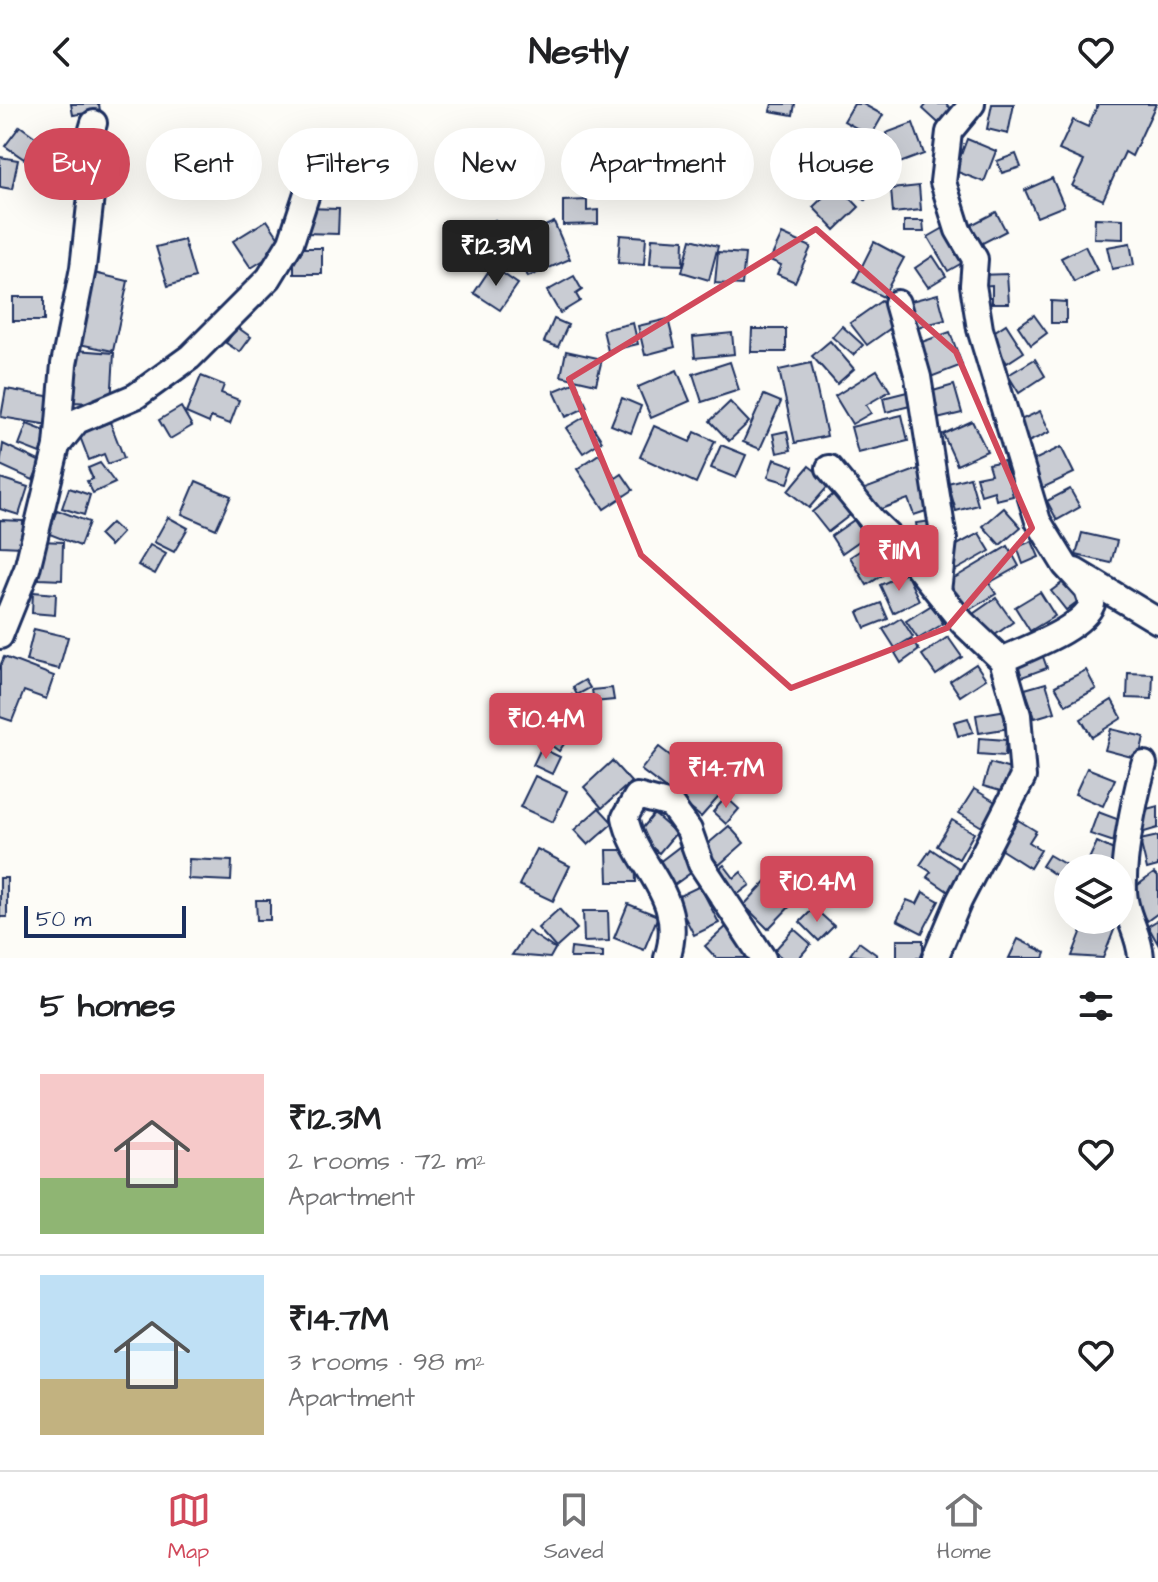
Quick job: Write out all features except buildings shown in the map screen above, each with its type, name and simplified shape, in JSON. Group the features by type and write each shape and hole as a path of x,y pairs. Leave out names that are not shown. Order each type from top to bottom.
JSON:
{"street":[{"path":"972,104 949,132 943,182 958,230 975,259 973,285 980,329 1038,521 1065,565 1087,589 1092,604 1088,615 1002,660"},
{"path":"0,636 27,569 57,446 64,364 83,268 95,160 89,140 94,123"},
{"path":"57,446 77,421 136,396 190,357 269,278 291,242 305,200"},
{"path":"897,303 918,377 944,540 938,591"},
{"path":"829,468 962,622 1002,660 1018,715 1023,777 959,901 935,958"},
{"path":"1065,565 1158,621"},
{"path":"1141,958 1125,904 1125,888 1133,804 1144,764"},
{"path":"667,958 671,928 667,903 656,876 628,833 625,817 637,796 647,796 671,805 689,830 701,864 763,958"}],"highlighted area":[{"path":"816,229 956,352 1032,528 947,628 791,688 641,555 569,379"}]}
